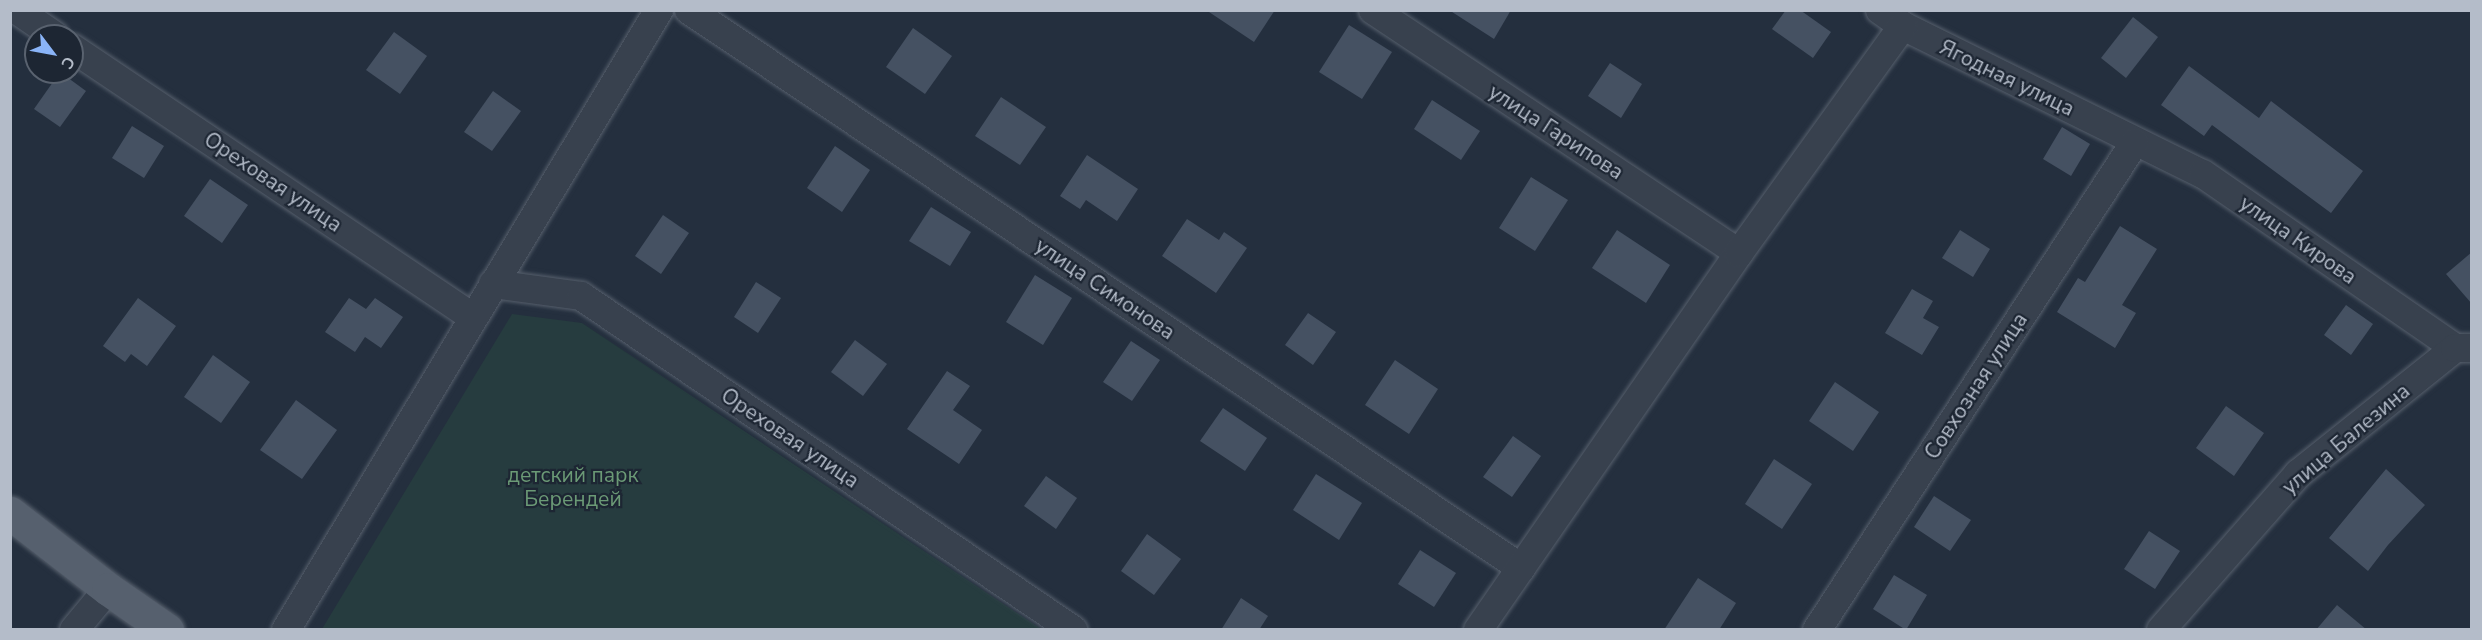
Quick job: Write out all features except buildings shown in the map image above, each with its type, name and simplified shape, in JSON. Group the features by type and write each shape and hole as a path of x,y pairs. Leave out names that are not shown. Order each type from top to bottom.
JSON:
{"main road":[{"path":"10,513 108,589 167,630"}],"street":[{"path":"17,10 37,24"},
{"path":"286,630 659,10"},
{"name":"улица Симонова","path":"689,10 1521,568"},
{"name":"улица Гарипова","path":"1373,10 1739,253"},
{"path":"1478,630 1739,253 1891,18"},
{"name":"Ягодная улица","path":"1891,18 2135,142"},
{"name":"Ореховая улица","path":"84,56 473,317"},
{"name":"улица Кирова","path":"2135,142 2202,174 2463,348"},
{"name":"Совхозная улица","path":"1817,630 2135,142"},
{"name":"Ореховая улица","path":"493,284 581,296 1072,630"},
{"name":"улица Балезина","path":"2161,630 2298,474 2463,348"},
{"path":"74,630 108,589"}],"green space":[{"name":"детский парк Берендей","path":"512,314 582,323 1041,629 322,629"}]}
